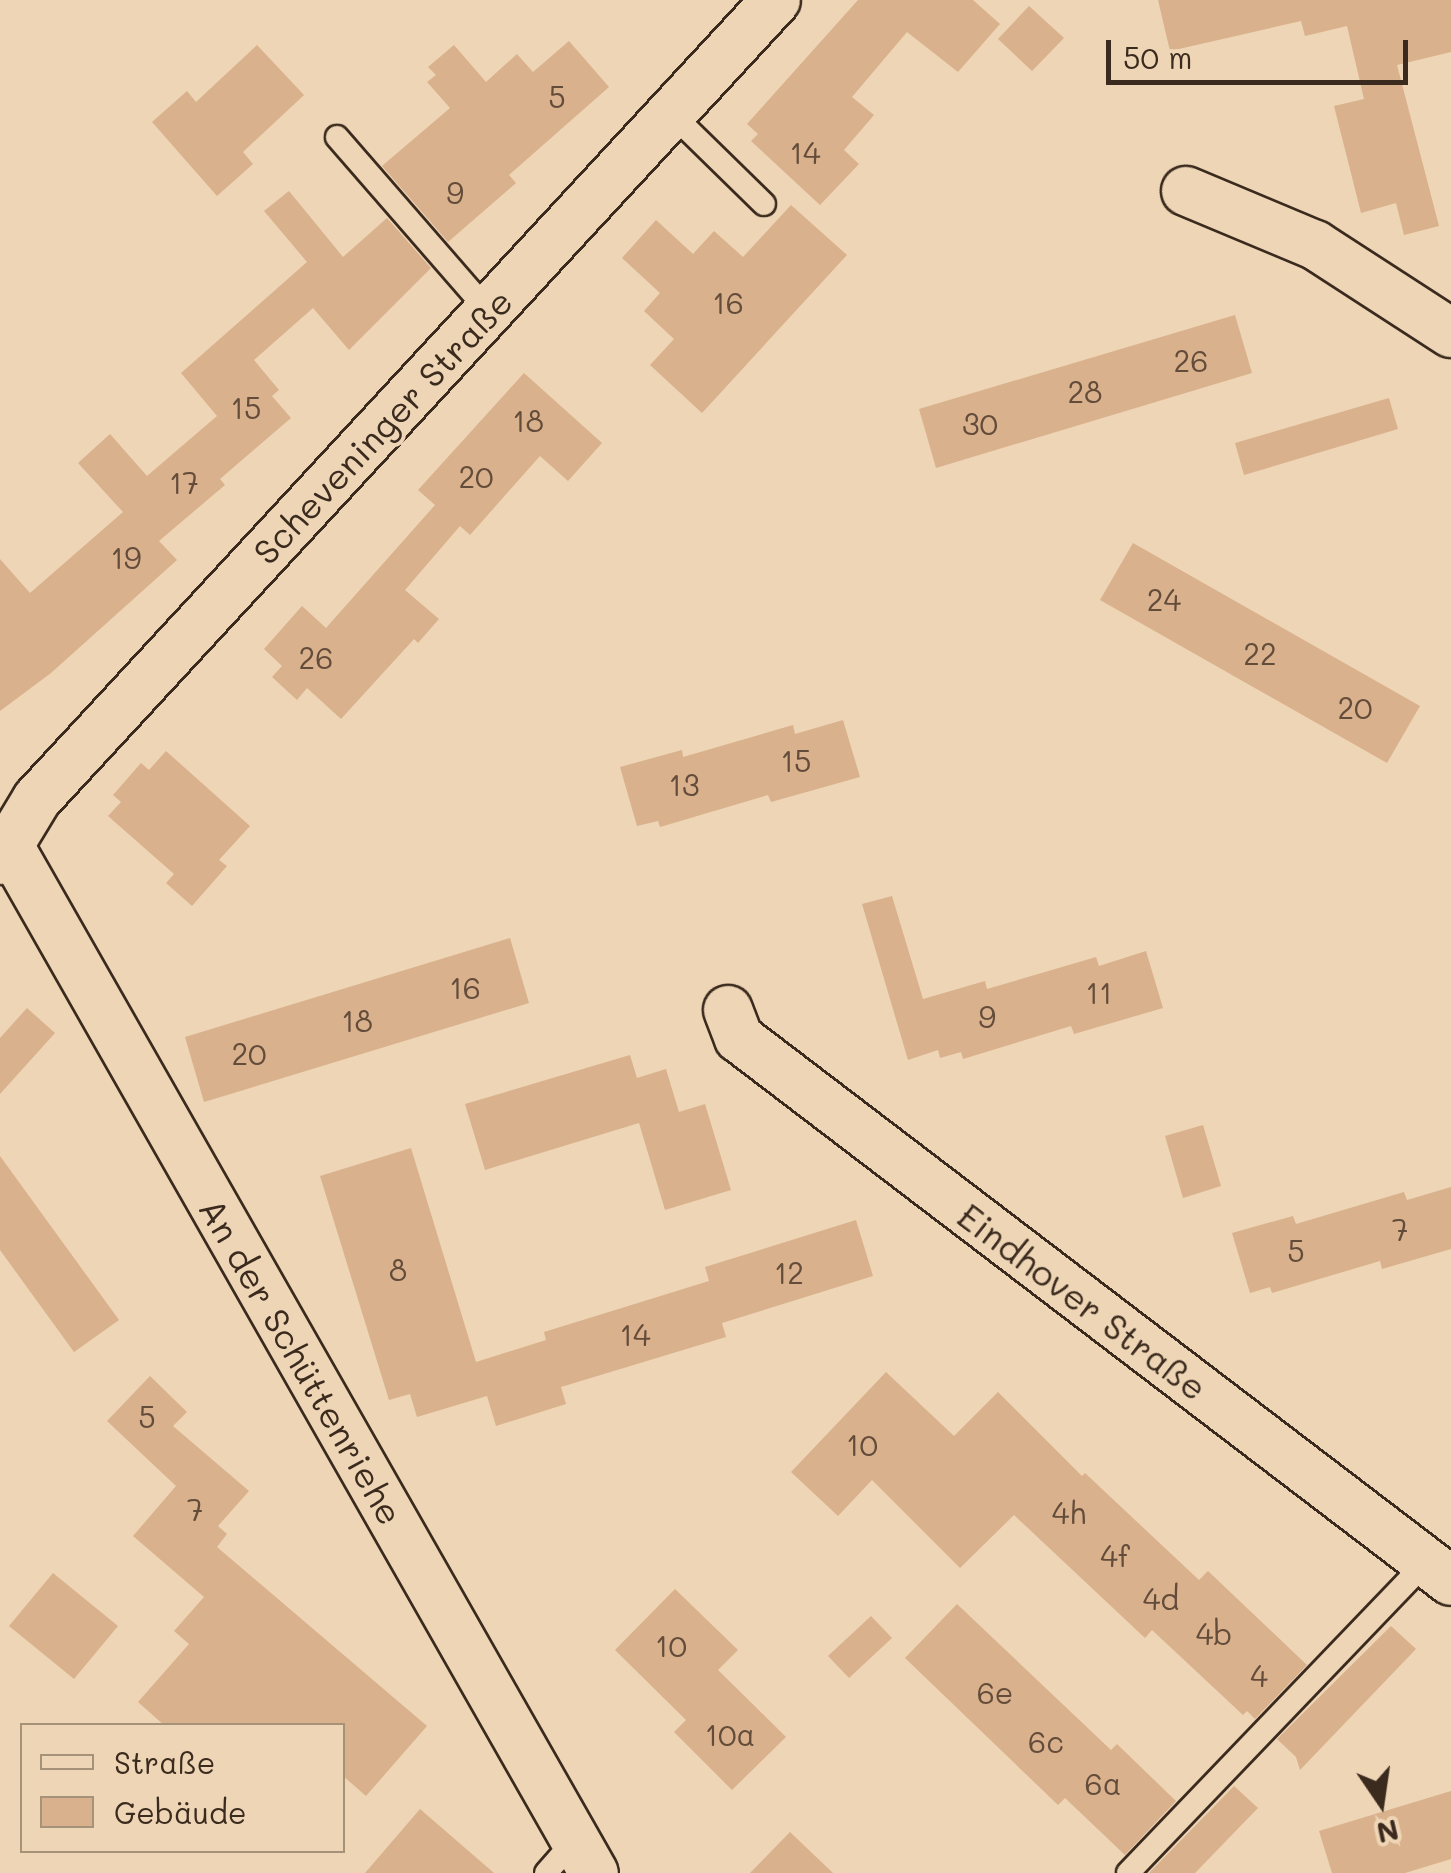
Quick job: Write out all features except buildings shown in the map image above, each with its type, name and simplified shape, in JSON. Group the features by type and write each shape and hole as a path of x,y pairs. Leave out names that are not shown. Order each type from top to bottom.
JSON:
{"street":[{"name":"Scheveninger Straße","path":"5,854 37,799 776,0"},
{"path":"1186,191 1315,245 1451,332"},
{"name":"An der Schüttenriehe","path":"5,854 572,1862"},
{"name":"Eindhover Straße","path":"728,1010 739,1038 1438,1571"}],"lane":[{"path":"671,113 764,204"},
{"path":"337,138 488,311"},
{"path":"1128,1873 1438,1571"}]}
